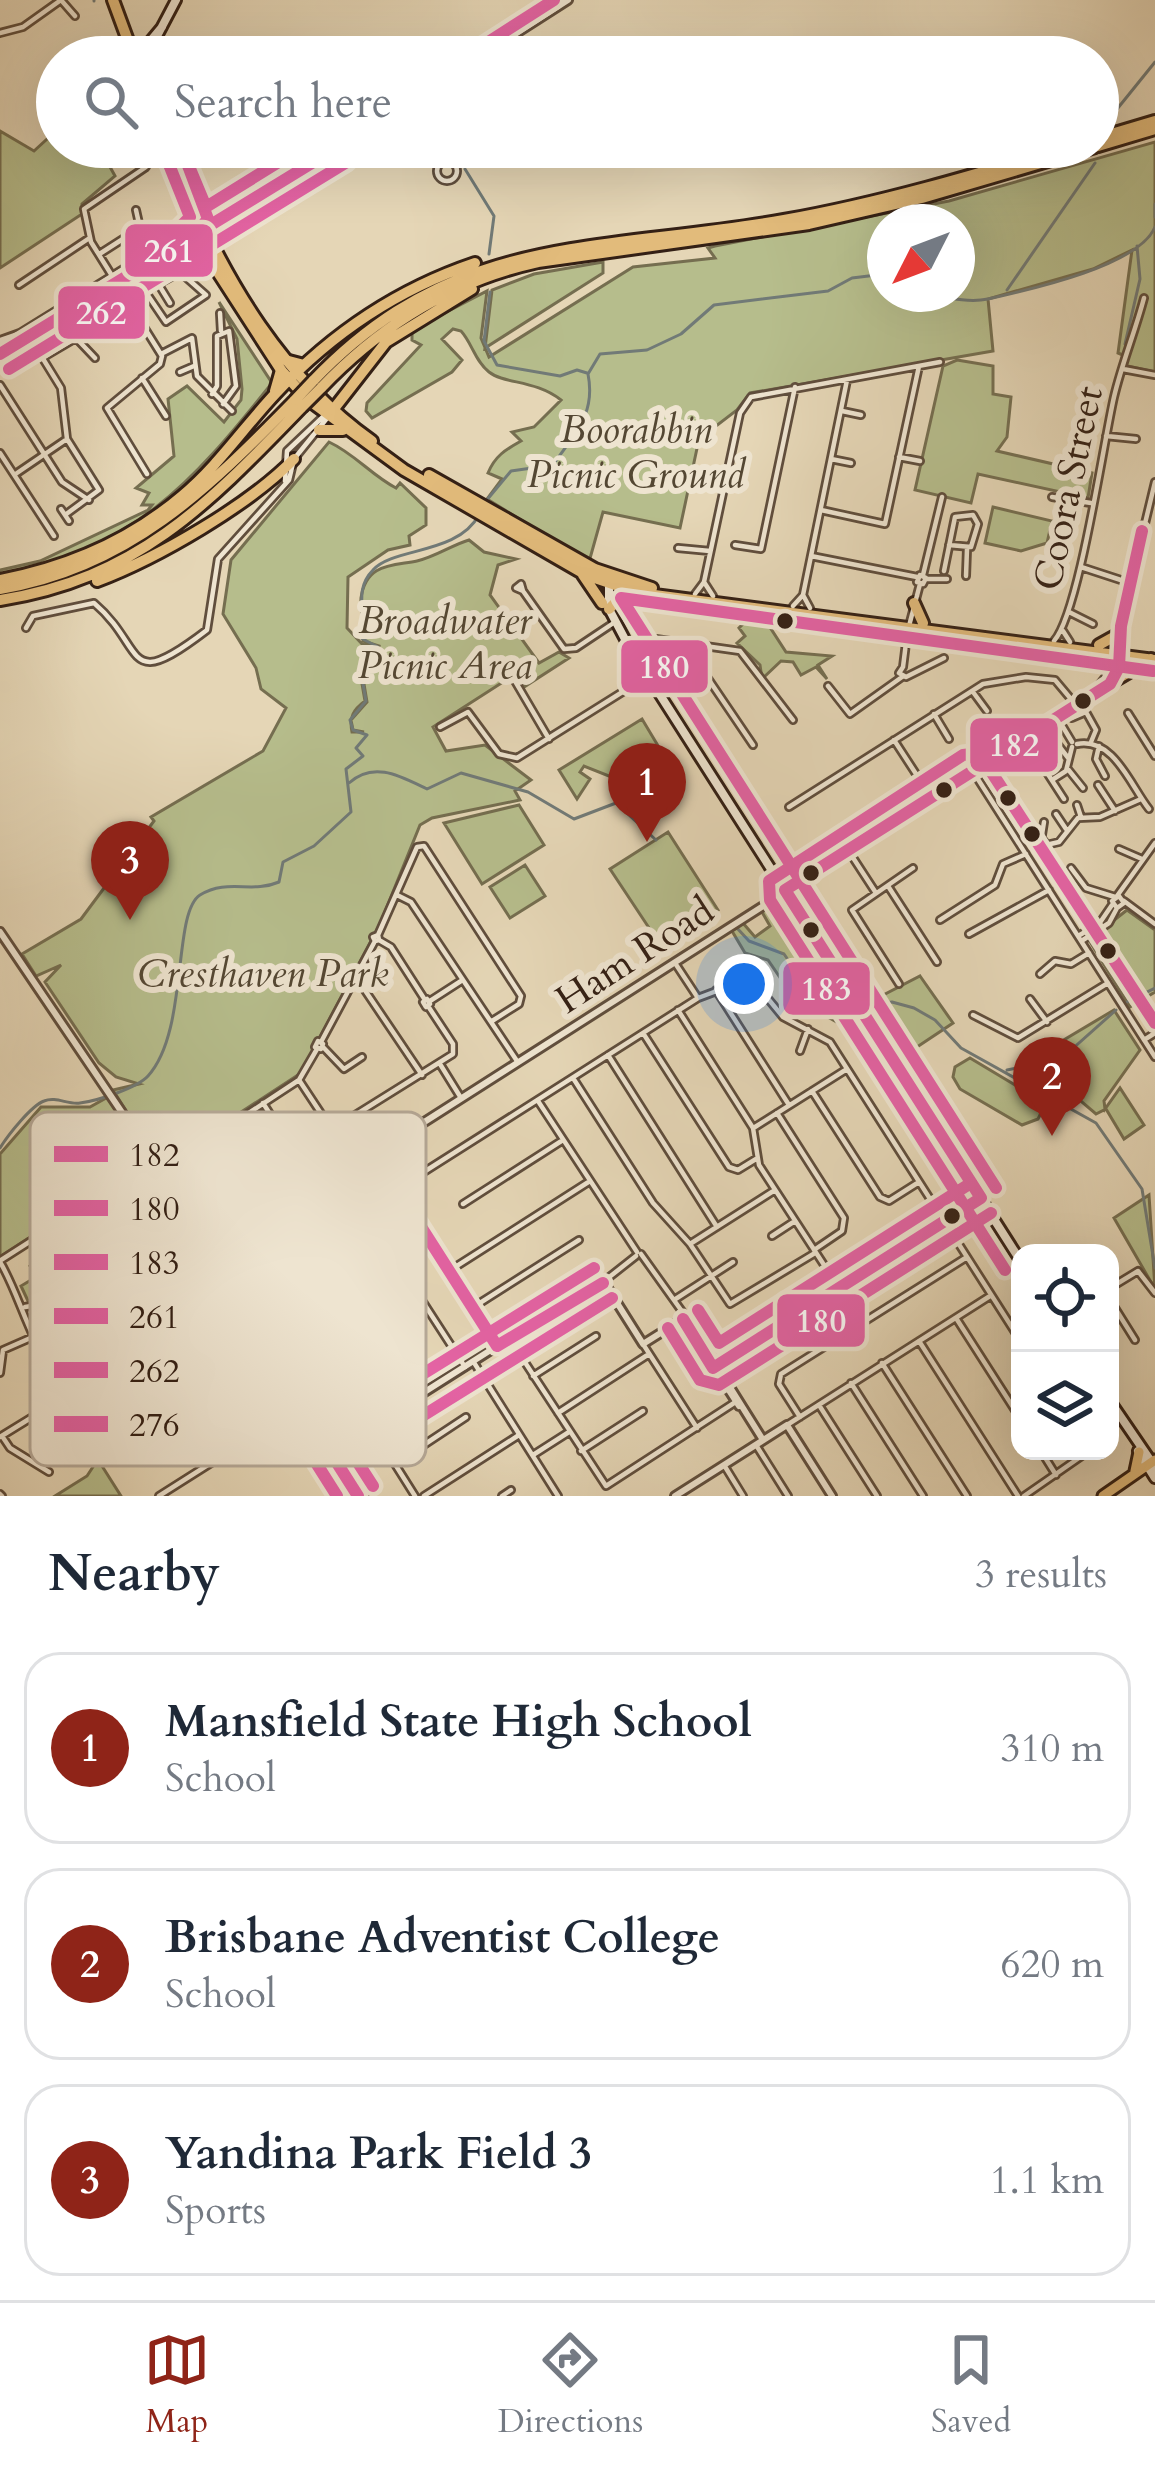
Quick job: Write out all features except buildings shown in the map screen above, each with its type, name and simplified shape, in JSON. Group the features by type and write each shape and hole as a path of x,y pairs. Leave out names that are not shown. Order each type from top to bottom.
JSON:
{"highway":[{"path":"113,4 129,36"},
{"path":"113,4 131,36"},
{"path":"1119,137 1155,125"},
{"path":"174,168 202,229 291,370 331,415 465,499 627,591 893,625 1120,644"},
{"path":"176,168 202,229"},
{"path":"0,585 78,560 145,524 200,480 291,370 362,317 434,278 519,251 802,217 988,168"},
{"path":"317,384 407,314 511,268 832,219 1012,168"},
{"path":"165,244 202,229"},
{"path":"6,599 83,580 160,540 219,493 366,330 417,297 488,266 560,249"},
{"path":"317,429 370,358 402,330 511,268"},
{"path":"0,585 80,568 156,529 298,404"},
{"path":"317,429 331,415"},
{"path":"6,599 50,595 125,570 279,484 290,463"},
{"path":"493,514 581,572 608,580 918,625 1120,644 1154,657"},
{"path":"581,572 606,606 627,591"},
{"path":"893,625 906,643 918,625 914,603"},
{"path":"1112,682 1154,657"}],"main road":[{"path":"155,36 176,0"},
{"path":"608,580 606,606 614,623 1011,1246"},
{"path":"1119,1415 1153,1465"},
{"path":"1132,1475 1141,1450"},
{"path":"1104,1496 1153,1465"},
{"path":"1104,1496 1153,1465"}],"street":[{"path":"0,33 22,27 61,0 75,16"},
{"path":"498,36 554,0"},
{"path":"511,36 568,0"},
{"path":"143,168 84,207 89,239 161,354 161,363 106,408 147,474"},
{"path":"202,229 294,168"},
{"path":"0,341 20,334 303,168"},
{"path":"438,168 438,175 447,180 455,175 455,168"},
{"path":"99,254 140,228 136,210"},
{"path":"19,285 89,239"},
{"path":"0,354 165,244"},
{"path":"127,301 182,272 206,297 166,322 146,291"},
{"path":"159,284 170,303"},
{"name":"Coora Street","path":"1062,638 1106,436 1144,298"},
{"path":"212,394 220,313"},
{"path":"220,333 230,331 234,339 236,386 223,404"},
{"path":"29,336 62,391 67,440 98,487 89,500 65,515"},
{"path":"42,358 74,338 95,358"},
{"path":"161,354 192,338 194,366 212,394 232,411"},
{"path":"695,594 704,582 742,406 755,394 940,362"},
{"path":"180,372 194,366"},
{"path":"820,510 885,524 919,366"},
{"path":"1123,369 1155,375"},
{"path":"793,606 803,595 848,377"},
{"path":"142,378 166,416"},
{"path":"0,386 62,482 89,500"},
{"path":"735,545 761,549 795,387"},
{"path":"161,408 168,403"},
{"path":"842,411 862,415"},
{"path":"290,463 287,451 317,429"},
{"path":"290,463 317,429"},
{"path":"1106,436 1136,439"},
{"path":"15,474 67,440"},
{"path":"0,453 54,536"},
{"path":"899,457 920,461"},
{"path":"831,459 851,463"},
{"path":"142,466 149,461"},
{"path":"1097,474 1108,477"},
{"path":"1112,682 1155,482"},
{"path":"26,628 32,616 94,603 137,658 152,663 169,657 207,630 218,559 279,484"},
{"path":"914,603 942,497"},
{"path":"1052,497 1091,502"},
{"path":"944,571 955,518 973,515 978,524 968,549 966,576"},
{"path":"1142,531 1155,534"},
{"path":"949,545 968,549"},
{"path":"678,548 710,551"},
{"path":"811,556 919,579 947,580"},
{"path":"1081,567 1130,583"},
{"path":"704,582 713,596"},
{"path":"524,591 564,649 614,623"},
{"path":"803,595 810,608"},
{"path":"1069,612 1093,625"},
{"path":"906,675 906,643 918,625"},
{"path":"633,653 656,639 740,651 794,720"},
{"path":"684,644 752,745"},
{"path":"1090,696 1108,677 1120,644"},
{"path":"828,686 850,714 906,675 944,658"},
{"path":"440,727 468,712 493,748 511,759 648,676"},
{"path":"789,807 992,680 1055,680 1076,704"},
{"path":"515,682 549,739"},
{"name":"Ham Road","path":"426,1120 1112,682"},
{"path":"972,690 987,711"},
{"path":"1072,718 1086,712 1096,730 1091,742"},
{"path":"1128,713 1155,756"},
{"path":"934,714 949,739"},
{"path":"1057,717 1074,744"},
{"path":"1048,732 1069,759"},
{"path":"894,740 932,797"},
{"path":"1074,744 1091,742 1113,756 1149,809"},
{"path":"1052,781 1067,768 1074,744"},
{"path":"1099,746 1096,759 1105,776"},
{"path":"1031,748 1064,799"},
{"path":"1067,768 1083,788"},
{"path":"973,770 1155,1057"},
{"path":"1099,785 1115,811"},
{"path":"1044,822 1044,843 1059,842 1066,829 1082,817 1115,811 1141,799"},
{"path":"1077,805 1082,817"},
{"path":"1056,814 1066,829"},
{"path":"1080,939 1118,901 1155,843"},
{"path":"249,1112 299,1080 377,939 419,846 427,848 521,996 519,1004 492,1021"},
{"path":"1119,849 1142,859"},
{"path":"848,850 876,893"},
{"path":"943,916 995,885 1003,864 1026,854"},
{"path":"898,985 852,910 913,868"},
{"path":"1071,868 1087,888 1155,924"},
{"path":"888,886 937,962"},
{"path":"969,934 1049,890"},
{"path":"397,895 411,902 518,1061"},
{"path":"0,932 3,944 122,1112"},
{"path":"359,1112 454,1052 391,947 377,939"},
{"path":"1040,974 1055,961 1071,964 1089,953"},
{"path":"674,961 698,998"},
{"path":"356,977 422,1075"},
{"path":"426,1172 698,998 755,980 783,1018 830,1042 1011,1326"},
{"path":"428,1002 461,981"},
{"path":"973,1015 1012,1038 1108,983"},
{"path":"716,990 789,1105"},
{"path":"1030,999 1047,1022"},
{"path":"678,1010 753,1128 756,1159 838,1288"},
{"path":"800,1051 808,1029"},
{"path":"643,1033 729,1167 737,1170 756,1159"},
{"path":"1144,1040 1155,1033"},
{"path":"320,1046 344,1069 362,1057"},
{"path":"608,1055 717,1227"},
{"path":"440,1064 461,1097"},
{"path":"753,1128 847,1069"},
{"path":"573,1078 653,1203 690,1244 726,1301 735,1304 842,1231 844,1218 776,1113"},
{"path":"299,1080 321,1112"},
{"path":"812,1091 884,1201 919,1182"},
{"path":"538,1100 746,1413 788,1496"},
{"path":"263,1103 269,1112"},
{"path":"469,1203 563,1140"},
{"path":"449,1271 590,1180"},
{"path":"690,1244 775,1190"},
{"path":"715,1366 981,1198"},
{"path":"772,1236 795,1221"},
{"path":"426,1234 497,1346"},
{"path":"472,1308 579,1240"},
{"path":"30,1242 0,1261 30,1321"},
{"path":"426,1391 602,1283 638,1254"},
{"path":"800,1417 779,1384 781,1373 967,1257"},
{"path":"674,1300 733,1262"},
{"path":"1119,1282 1134,1273 1144,1275 1155,1293"},
{"path":"602,1283 698,1429"},
{"path":"675,1496 991,1295"},
{"path":"426,1302 558,1496"},
{"path":"25,1306 30,1305"},
{"path":"1119,1314 1135,1340"},
{"path":"643,1344 685,1318"},
{"path":"956,1318 1011,1404"},
{"path":"533,1376 596,1336"},
{"path":"0,1373 2,1349 30,1338"},
{"path":"509,1338 608,1486 737,1401"},
{"path":"920,1341 1021,1496 1077,1460"},
{"path":"557,1414 650,1354"},
{"path":"882,1363 967,1496"},
{"path":"850,1383 923,1496"},
{"path":"819,1405 877,1496"},
{"path":"581,1451 644,1412"},
{"path":"426,1443 466,1417"},
{"path":"30,1418 1,1436 30,1460"},
{"path":"787,1425 832,1496"},
{"path":"532,1455 569,1432"},
{"path":"424,1496 519,1435"},
{"path":"1047,1460 1056,1474"},
{"path":"724,1465 743,1496"},
{"path":"39,1466 49,1472"},
{"path":"159,1496 206,1466"},
{"path":"343,1466 362,1496"},
{"path":"395,1466 415,1496"},
{"path":"502,1496 511,1490"}],"green space":[{"path":"0,131 34,151 36,168 111,168 115,176 82,204 82,214 0,268"},
{"name":"Boorabbin Picnic Ground","path":"1155,142 1155,372 1123,365 1125,356 1118,353 1132,250 1093,269 988,299 993,351 750,393 737,410 699,439 680,528 603,512 589,562 487,499 502,479 488,473 491,467 521,441 512,432 534,427 561,400 489,372 461,331 453,329 442,339 462,360 452,372 372,418 366,411 367,403 421,345 412,340 412,330 487,291 481,338 489,357 633,267 715,258 708,248 867,217 867,312 975,312 975,204 934,204 1064,168 1119,168 1119,152"},
{"path":"603,262 603,273 485,348 492,290 534,274"},
{"path":"219,302 272,383 213,453 156,507 88,548 0,576 0,570 40,561 148,510 152,505 142,505 149,493 136,488 174,456 168,399 187,386 224,422 241,400 242,389 237,339"},
{"path":"957,360 993,366 993,394 1011,397 1007,437 997,451 1092,473 1088,498 978,474 971,503 915,490 943,366"},
{"path":"329,442 396,488 400,483 426,508 426,525 409,536 410,545 388,550 348,577 347,628 362,644 377,648 361,678 365,701 351,720 367,702 363,678 372,670 379,646 363,641 361,598 368,578 382,568 424,559 469,540 484,552 516,559 498,565 490,595 539,663 559,652 569,658 524,687 521,675 514,675 433,727 446,751 485,745 531,780 515,791 520,800 432,818 420,825 380,924 301,1073 241,1112 127,1112 113,1090 139,1084 116,1077 99,1063 45,982 61,965 36,976 22,954 81,919 154,821 151,817 263,751 286,708 261,689 256,668 223,614 231,560"},
{"path":"993,507 1052,521 1047,543 1021,551 985,543"},
{"path":"753,614 762,615 786,652 832,656 818,665 827,679 816,667 801,675 793,662 781,661 762,679 760,665 737,643 745,636 739,628"},
{"path":"642,719 663,754 624,782 584,766 580,772 590,779 577,799 559,770"},
{"path":"519,805 544,845 482,884 444,823"},
{"path":"668,832 718,910 663,949 610,869"},
{"path":"525,865 545,896 510,918 490,887"},
{"path":"779,902 792,910 780,917 778,928 829,1001 845,996 858,1015 842,1025 794,998 768,960 745,953 732,931 742,922 755,937 770,926 762,912"},
{"path":"1127,910 1155,930 1155,992 1130,1007 1089,940"},
{"path":"920,976 953,1023 899,1059 864,1005"},
{"path":"1114,1010 1140,1050 1104,1101 1105,1109 1120,1088 1144,1125 1124,1139 1106,1109 1096,1114 1075,1096 1021,1072 1020,1066"},
{"path":"970,1058 1030,1094 1043,1109 1038,1119 1022,1125 960,1089 953,1077 955,1067"},
{"path":"108,1097 117,1112 37,1112 41,1107 90,1107"},
{"path":"30,1120 30,1237 0,1257 0,1154"},
{"path":"1149,1195 1155,1289 1114,1218"},
{"path":"30,1281 30,1301 28,1301 21,1286"},
{"path":"94,1466 102,1466 121,1496 55,1496 87,1476"}],"waterway":[{"path":"1119,107 1155,62"},
{"path":"1007,290 1092,168"},
{"path":"465,169 494,216 489,254"},
{"path":"1155,204 1155,217"},
{"path":"975,300 1054,283 1106,265 1145,241 1155,227"},
{"path":"1125,344 1140,279 1137,246"},
{"path":"486,501 511,471 553,465 586,412 588,374 600,354 647,350 681,334 714,305 828,291 852,278 867,276"},
{"path":"490,292 484,341 497,365 560,376 577,370 587,373"},
{"path":"0,1148 44,1101 96,1100 143,1081 161,1056 169,1031 191,906 210,890 279,882 283,862 314,846 351,812 346,769 363,756 356,748 367,735 353,730 350,720 366,701 362,678 371,670 378,647 361,638 363,586 383,563 456,537 479,515"},
{"path":"349,783 378,772 427,789 461,773 528,792 574,819 616,803 656,840"},
{"path":"737,928 749,941 784,954 818,1004 851,1006"},
{"path":"1127,1002 1155,988"},
{"path":"865,1006 892,1002 914,1008 935,1020 961,1048 1096,1123 1142,1189 1155,1268"},
{"path":"1007,1070 1061,1059 1116,1010"}],"transit line":[{"name":"261","path":"498,36 554,0"},
{"name":"261","path":"160,247 190,217 170,168"},
{"name":"262","path":"173,260 208,219 189,168"},
{"name":"276","path":"190,168 206,207 269,168"},
{"name":"261","path":"0,354 304,168"},
{"name":"262","path":"9,369 337,168"},
{"name":"182","path":"785,890 1110,684 1119,667 1121,626 1142,531"},
{"name":"180","path":"996,1188 621,598 1153,671"},
{"name":"183","path":"1005,1270 770,900 769,881 963,755 979,753 1155,1023"},
{"name":"182","path":"785,890 981,1198"},
{"name":"183","path":"698,1310 719,1343 971,1183"},
{"name":"182","path":"683,1319 713,1368 981,1198"},
{"name":"180","path":"668,1328 700,1380 719,1385 991,1213"},
{"name":"182","path":"426,1235 497,1346"},
{"name":"183","path":"426,1372 594,1268"},
{"name":"182","path":"497,1346 603,1283"},
{"name":"180","path":"426,1414 612,1298"},
{"name":"183","path":"318,1466 337,1496"},
{"name":"182","path":"339,1466 358,1496"},
{"name":"180","path":"360,1466 373,1486"}],"place":[{"name":"Mansfield State High School","path":"647,842"},
{"name":"Yandina Park Field 3","path":"130,920"},
{"name":"Brisbane Adventist College","path":"1052,1136"}],"park label":[{"name":"Broadwater Picnic Area","path":"445,642"},
{"name":"Cresthaven Park","path":"263,972"}]}
